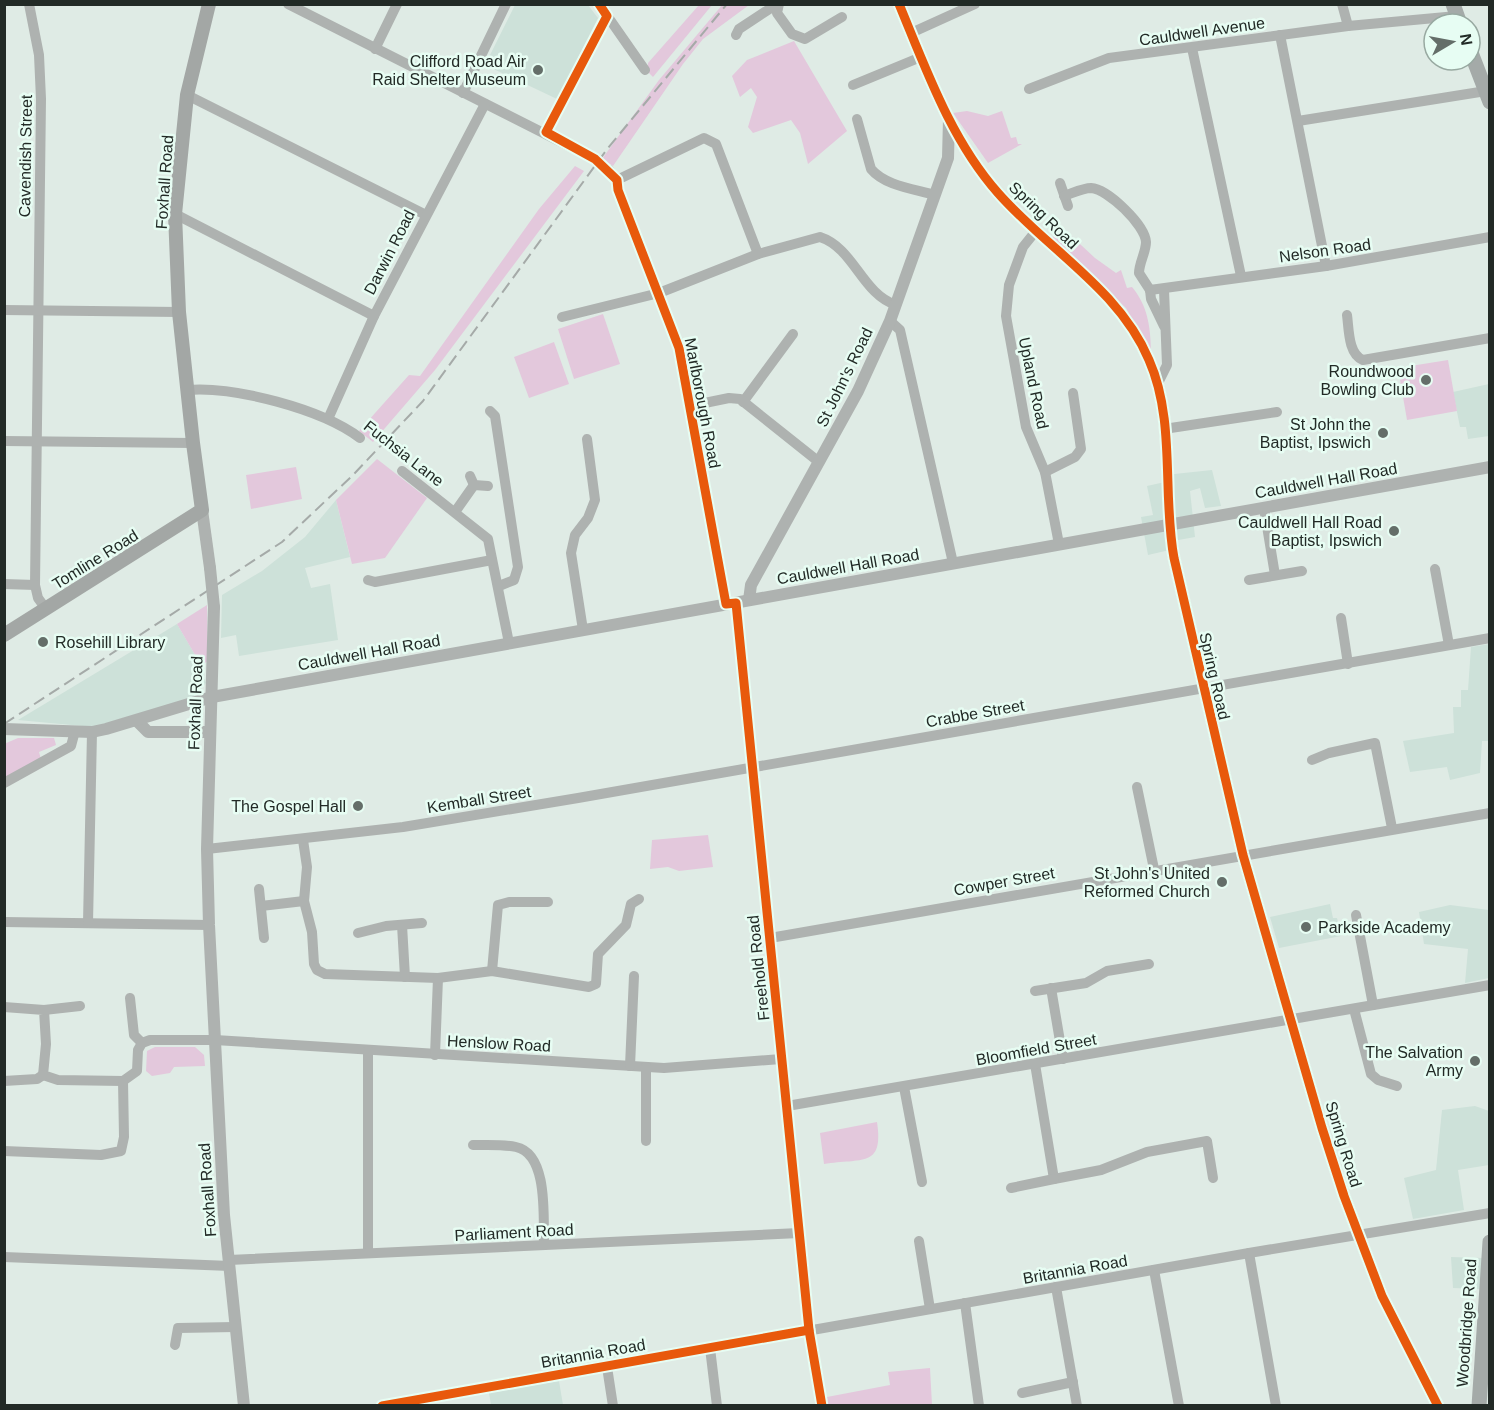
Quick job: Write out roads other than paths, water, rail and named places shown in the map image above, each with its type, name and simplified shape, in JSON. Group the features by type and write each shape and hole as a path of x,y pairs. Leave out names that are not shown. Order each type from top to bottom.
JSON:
{"main road":[{"name":"Foxhall Road","path":"202,510 180,312 176,214 187,95 209,4"},
{"path":"1479,72 1488,96"},
{"name":"Tomline Road","path":"4,635 202,510"},
{"name":"Woodbridge Road","path":"1479,1406 1490,1242"}],"street":[{"name":"Cavendish Street","path":"29,4 39,55 41,99 35,585"},
{"path":"288,4 485,104 546,132 579,151"},
{"path":"375,49 397,4"},
{"path":"463,93 506,4"},
{"path":"599,4 645,70"},
{"path":"778,4 777,13 792,34 805,39 842,17"},
{"path":"736,35 739,29 778,4"},
{"name":"Spring Road","path":"899,4 949,118 968,152 996,191 1035,232 1075,266 1128,319 1150,361 1158,383 1164,429 1168,524 1203,689 1243,855 1322,1128 1358,1234 1397,1328 1438,1406"},
{"path":"911,33 975,4"},
{"path":"1342,4 1348,26"},
{"path":"546,132 607,16"},
{"name":"Cauldwell Avenue","path":"1029,89 1108,58 1422,18"},
{"path":"1280,35 1326,266"},
{"path":"1192,48 1241,276"},
{"path":"853,85 921,57"},
{"path":"187,95 426,215"},
{"path":"1298,121 1488,96"},
{"name":"Darwin Road","path":"328,418 374,316 485,104"},
{"name":"St John's Road","path":"737,602 751,585 819,462 863,381 890,321 948,158 949,118"},
{"path":"857,119 871,169 875,174 886,180 935,195"},
{"path":"609,170 617,180 704,138 711,140 716,144 758,254"},
{"path":"948,158 953,154 968,152"},
{"name":"Marlborough Road","path":"617,180 618,190 679,348 690,406 737,602"},
{"path":"1060,183 1066,201 1086,189 1099,190 1112,198 1138,224 1146,243 1139,273 1150,290 1151,299 1164,326"},
{"path":"176,214 374,316"},
{"name":"Upland Road","path":"1035,232 1023,247 1009,285 1006,316 1026,427 1045,472 1059,544"},
{"path":"562,317 659,293 758,254 811,237 828,239 847,258 878,297 896,305"},
{"name":"Nelson Road","path":"1150,290 1164,290 1241,276 1326,266 1490,237"},
{"path":"1158,383 1167,365 1164,290"},
{"path":"4,310 180,312"},
{"path":"1347,315 1353,350 1356,357 1363,360 1490,338"},
{"path":"890,321 900,330 953,563"},
{"path":"743,402 793,334"},
{"name":"Fuchsia Lane","path":"187,390 206,390 284,404 328,418 360,438"},
{"path":"1045,472 1075,457 1081,449 1073,393"},
{"path":"690,406 729,399 743,402 819,462"},
{"path":"490,411 495,416 518,567 514,580 499,586"},
{"path":"1164,429 1277,412"},
{"path":"583,630 571,553 575,535 588,518 595,500 586,439"},
{"path":"4,441 193,443"},
{"name":"Cauldwell Hall Road","path":"9,729 92,732 137,721 212,697 1490,467"},
{"name":"Fuchsia Lane","path":"402,471 485,535 499,586 509,643"},
{"path":"456,512 472,480 488,486"},
{"path":"1264,508 1275,575"},
{"name":"Foxhall Road","path":"202,510 214,607 207,849 209,925 229,1263 244,1406"},
{"path":"368,580 375,582 492,560"},
{"path":"1435,569 1449,645"},
{"path":"1250,580 1302,571"},
{"path":"4,584 35,585 38,598 46,609"},
{"name":"Freehold Road","path":"737,602 808,1330 822,1406"},
{"path":"1341,618 1348,664"},
{"name":"Crabbe Street","path":"753,768 1490,638"},
{"path":"137,721 148,732 210,732"},
{"path":"4,783 71,746 75,731"},
{"path":"88,923 92,732"},
{"path":"1312,760 1329,753 1375,742 1392,828"},
{"name":"Kemball Street","path":"207,849 303,840 447,820 753,768"},
{"path":"1137,787 1154,869"},
{"name":"Cowper Street","path":"770,939 1154,869 1490,813"},
{"path":"303,840 307,867 304,901 312,932 314,964 317,970 325,974 438,978 492,971 589,987 596,984 598,954 626,925 627,904 632,904 639,899"},
{"path":"259,889 264,938"},
{"path":"261,906 304,901"},
{"path":"492,971 495,916 498,905 509,902 548,902"},
{"path":"1356,915 1373,1005"},
{"path":"4,922 209,925"},
{"path":"358,933 422,923"},
{"path":"402,925 405,977"},
{"path":"1035,991 1086,983 1107,971 1149,964"},
{"path":"630,1066 634,976"},
{"path":"435,1055 438,978"},
{"name":"Bloomfield Street","path":"787,1106 1490,986"},
{"path":"1051,988 1063,1059"},
{"path":"43,1075 58,1080 123,1081 137,1071 138,1050 142,1043 134,1035 130,998"},
{"path":"4,1007 44,1011 80,1006"},
{"path":"1354,1009 1371,1074 1378,1080 1397,1086"},
{"path":"43,1075 46,1044 44,1011"},
{"name":"Henslow Road","path":"142,1043 150,1040 215,1040 646,1067 696,1067 781,1059"},
{"path":"368,1051 368,1253"},
{"path":"1035,1064 1054,1179"},
{"path":"646,1067 646,1141"},
{"path":"4,1081 37,1079 43,1075"},
{"path":"4,1151 101,1155 121,1151 124,1137 123,1081"},
{"path":"904,1087 922,1182"},
{"path":"1011,1188 1101,1170 1147,1152 1219,1138"},
{"path":"1207,1141 1213,1178"},
{"path":"473,1145 515,1146 532,1156 541,1177 544,1245"},
{"name":"Britannia Road","path":"382,1406 1249,1252 1490,1213"},
{"name":"Parliament Road","path":"4,1257 229,1263 368,1253 799,1233"},
{"path":"919,1241 930,1309"},
{"path":"1249,1252 1276,1406"},
{"path":"1154,1270 1179,1406"},
{"path":"1056,1287 1077,1406"},
{"path":"965,1303 980,1406"},
{"path":"175,1345 178,1328 235,1327"},
{"path":"710,1348 717,1406"},
{"path":"607,1367 613,1406"},
{"path":"1022,1393 1073,1382"}],"railway":[{"path":"4,724 282,542 353,475 423,401 608,148 727,4"}],"place":[{"name":"Clifford Road Air Raid Shelter Museum","path":"538,70"},
{"name":"Roundwood Bowling Club","path":"1426,380"},
{"name":"St John the Baptist, Ipswich","path":"1383,433"},
{"name":"Cauldwell Hall Road Baptist, Ipswich","path":"1394,531"},
{"name":"Rosehill Library","path":"43,642"},
{"name":"The Gospel Hall","path":"358,806"},
{"name":"St John's United Reformed Church","path":"1222,882"},
{"name":"Parkside Academy","path":"1306,927"},
{"name":"The Salvation Army","path":"1475,1061"}]}
